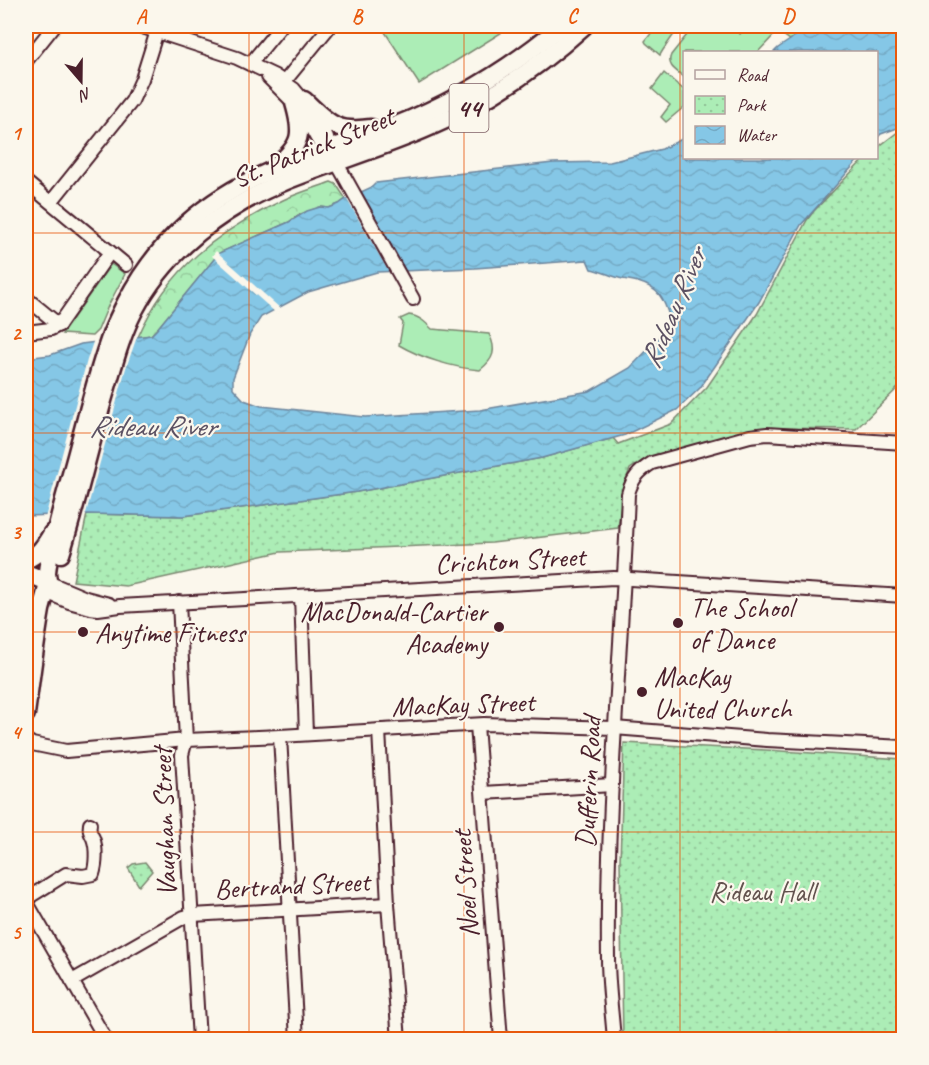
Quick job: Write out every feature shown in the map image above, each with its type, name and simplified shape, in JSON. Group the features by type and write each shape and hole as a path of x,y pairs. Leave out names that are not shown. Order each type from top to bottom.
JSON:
{"main road":[{"name":"St. Patrick Street","path":"118,332 159,272 199,232 232,209 333,156 484,82 561,26"},
{"name":"St. Patrick Street","path":"47,586 47,572 92,438 118,332 131,294 163,247 179,230 225,194 269,171 418,133 474,106 531,69 584,26"},
{"path":"299,102 342,129 358,130 398,124"},
{"path":"269,171 292,152 298,141 299,102"},
{"path":"26,560 44,546 64,525"},
{"path":"26,573 47,586"},
{"path":"26,586 47,586"},
{"name":"44","path":"26,714 41,610 47,586"}],"street":[{"path":"26,61 54,26"},
{"path":"139,26 225,53 253,65 281,85 299,102 319,142 333,156 413,299"},
{"path":"253,65 281,26"},
{"path":"281,85 330,26"},
{"path":"51,202 132,101 142,79 157,31"},
{"path":"26,182 126,265"},
{"path":"26,332 51,329 59,325 111,252"},
{"path":"26,298 59,325"},
{"name":"Dufferin Road","path":"614,1040 608,960 608,849 628,494 634,478 652,463 750,436 767,434 903,442"},
{"name":"Crichton Street","path":"47,586 120,606 545,581 624,579 903,596"},
{"path":"301,596 306,734"},
{"name":"Vaughan Street","path":"179,602 186,741 182,754 200,1040"},
{"name":"MacKay Street","path":"26,740 32,744 66,751 306,734 477,725 535,725 903,747"},
{"name":"Noel Street","path":"477,725 501,1040"},
{"path":"379,730 388,904 399,1040"},
{"path":"280,736 297,1040"},
{"path":"483,792 612,785"},
{"path":"90,824 89,833 93,839 95,858 93,874 83,876 66,874 26,900 106,1040"},
{"name":"Bertrand Street","path":"72,981 184,917 192,915 388,904"}],"green space":[{"path":"381,26 512,26 419,84"},
{"path":"657,26 664,32 668,28 675,33 660,55 645,41"},
{"path":"694,26 722,26 730,32 733,29 740,34 747,26 762,26 774,35 759,51 683,51 683,76 673,68 670,62 671,55"},
{"path":"771,26 807,26 790,40"},
{"path":"664,73 683,89 683,108 666,122 661,117 670,105 652,89"},
{"path":"903,128 903,383 856,429 763,428 642,461 630,469 623,487 618,528 492,543 280,552 126,586 73,581 87,514 183,516 357,492 542,458 613,438 618,444 671,424 707,387 757,314 807,220 864,159 878,159 878,147"},
{"path":"331,182 336,184 346,199 329,208 320,207 298,215 289,222 219,253 157,329 151,335 138,337 164,291 197,255 216,239 283,200"},
{"path":"111,264 125,274 98,330 92,336 62,334"},
{"path":"409,315 419,318 432,329 489,334 493,354 480,370 438,362 408,350 399,345 403,323 400,319"},
{"name":"Rideau Hall","path":"624,743 903,759 903,1039 623,1039 620,861"},
{"path":"145,862 152,871 139,886 128,868 133,864"}],"water":[{"path":"807,26 903,26 903,126 878,137 878,51 775,51"},
{"name":"Rideau River","path":"683,138 683,159 859,159 801,225 759,302 700,388 677,410 625,435 542,458 357,492 183,516 87,514 26,516 26,358 50,355 81,344 151,335 219,253 289,222 307,211 339,204 376,183 553,163 610,162 662,149","holes":["587,260 591,269 645,284 656,291 663,300 670,319 657,340 630,368 590,391 480,410 365,417 261,406 244,400 233,388 233,378 250,334 261,317 308,292 377,272"]}],"pier":[{"path":"359,189 407,274 390,274 345,196"},
{"path":"216,251 281,309 276,313 212,256"},
{"path":"138,334 126,368 85,517 45,518 94,339"}],"place":[{"name":"The School of Dance","path":"678,623"},
{"name":"MacDonald-Cartier Academy","path":"499,627"},
{"name":"Anytime Fitness","path":"83,632"},
{"name":"MacKay United Church","path":"642,692"}]}
